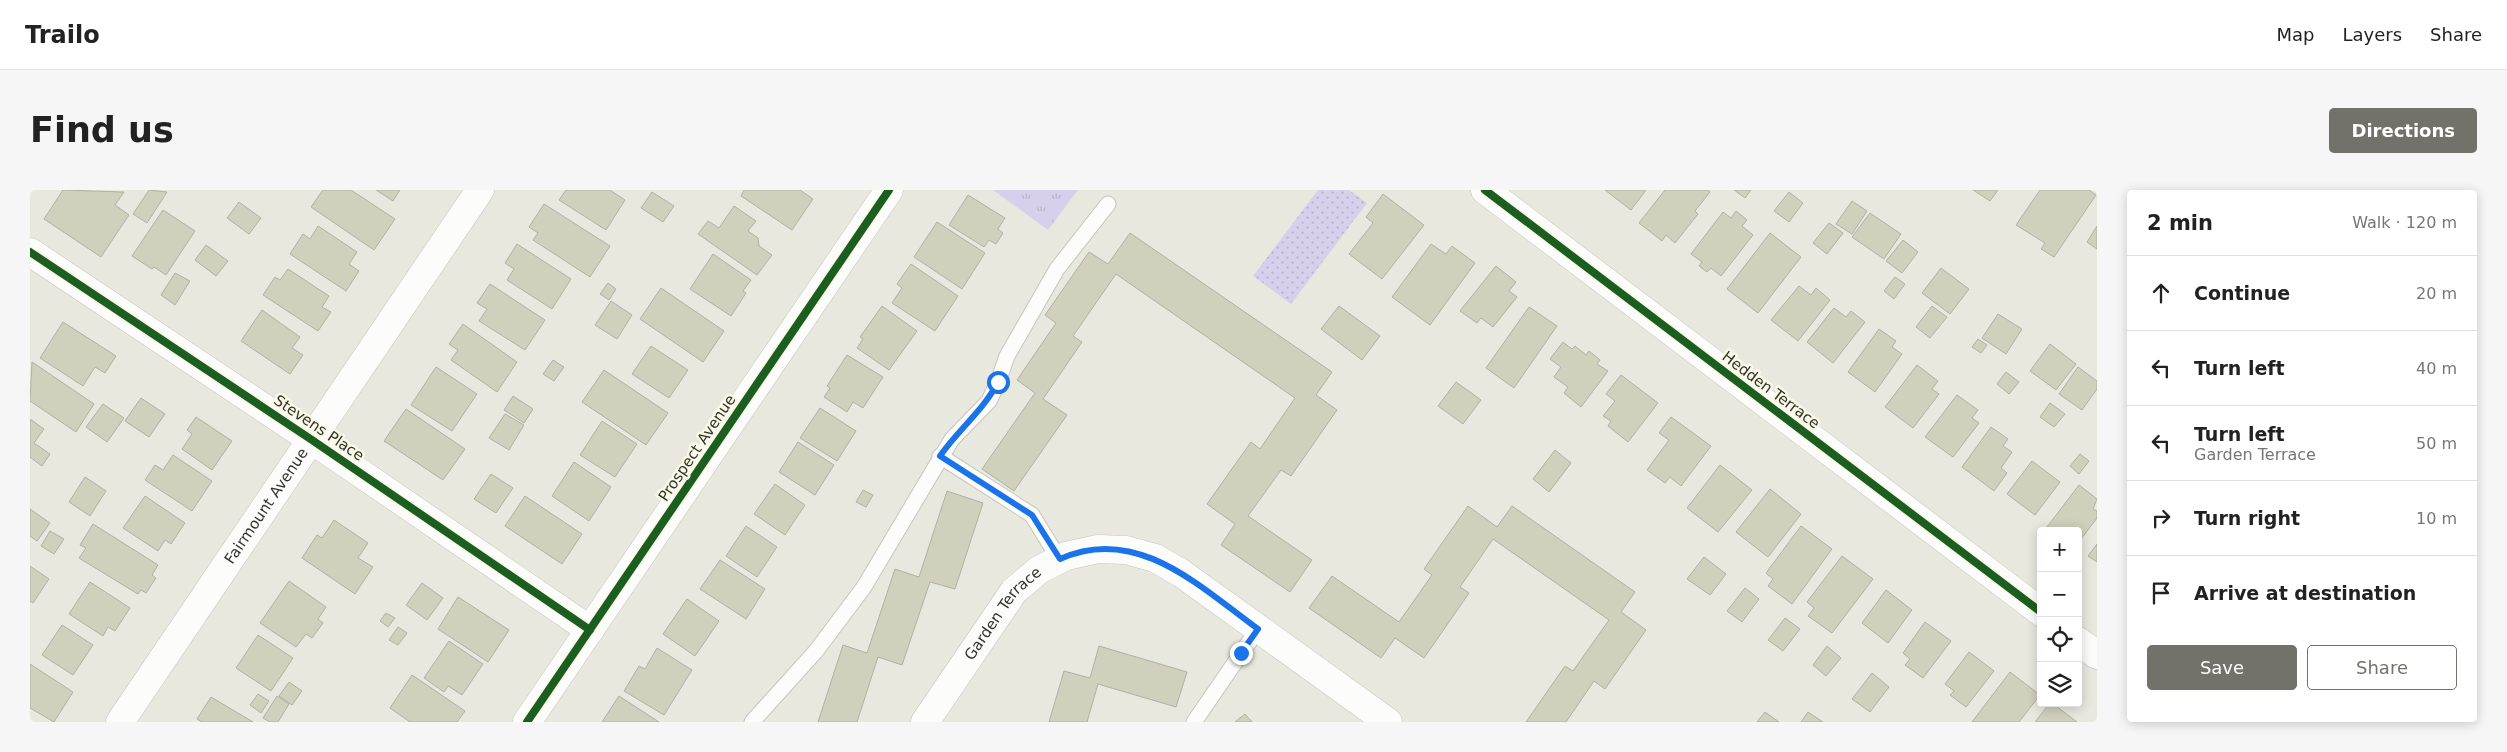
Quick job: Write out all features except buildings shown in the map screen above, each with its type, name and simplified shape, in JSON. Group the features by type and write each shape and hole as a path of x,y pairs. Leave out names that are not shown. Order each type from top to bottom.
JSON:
{"street":[{"name":"Fairmount Avenue","path":"120,722 480,190"},
{"name":"Prospect Avenue","path":"528,722 889,190"},
{"name":"Hedden Terrace","path":"1485,190 2037,609"},
{"name":"Stevens Place","path":"31,253 312,440 590,630"},
{"name":"Garden Terrace","path":"925,722 1014,591 1039,570 1060,559 1098,549 1126,550 1155,558 1181,573 1388,722"},
{"path":"2082,644 2097,655"}],"lane":[{"path":"752,722 816,651 864,586 940,456 952,439 988,401 998,382 1007,356 1056,269 1108,204"},
{"path":"940,456 1032,515 1060,559"},
{"path":"1194,722 1258,629"}],"green space":[{"path":"993,190 1078,190 1048,230"},
{"path":"1318,190 1349,190 1367,203 1291,304 1253,276"}],"cycle path":[{"path":"527,722 889,190"},
{"path":"1485,190 2037,609"},
{"path":"30,252 312,440 590,630"}],"route":[{"path":"998,382 988,401 952,439 940,456 1032,515 1060,559 1098,549 1126,550 1155,558 1181,573 1258,629 1241,653"}]}
